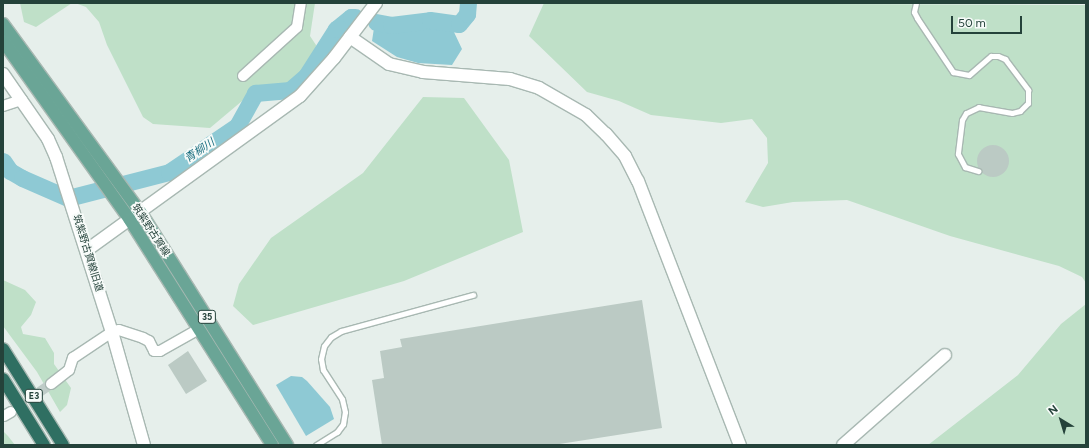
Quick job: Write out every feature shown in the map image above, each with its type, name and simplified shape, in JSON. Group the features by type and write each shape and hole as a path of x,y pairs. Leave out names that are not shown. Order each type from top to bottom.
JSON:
{"highway":[{"name":"E3","path":"3,349 63,445"},
{"name":"E3","path":"3,379 44,445"}],"main road":[{"name":"筑紫野古賀線","path":"3,24 109,180 112,195 130,220 272,445"},
{"name":"筑紫野古賀線","path":"3,41 109,180 124,191 140,213 287,445"}],"street":[{"path":"243,76 297,27 301,3"},
{"path":"87,250 300,96 350,37 376,3"},
{"path":"350,37 389,64 423,72 510,79 539,88 586,115 606,134 625,156 638,181 740,445"},
{"name":"筑紫野古賀線旧道","path":"3,74 48,139 69,190 144,445"},
{"path":"3,106 22,100"},
{"path":"52,384 69,370 73,358 112,332 119,330 143,338 149,341 154,350 160,351 199,329"},
{"path":"843,445 945,355"}],"lane":[{"path":"916,3 914,12 917,18 953,72 969,76 991,56 998,56 1005,59 1028,90 1028,103 1020,111 1012,113 979,107 966,113 962,120 958,154 965,167 978,171"},
{"path":"316,445 337,432 343,424 345,412 342,399 323,370 321,359 324,346 331,337 341,331 473,295"}],"green space":[{"path":"20,3 72,3 36,27 24,22"},
{"path":"75,3 315,3 310,36 316,45 314,63 291,87 270,87 248,96 210,128 153,124 143,117 107,45 99,22 86,7"},
{"path":"544,3 1086,5 1086,283 1082,277 1059,266 950,236 847,200 793,202 763,207 745,202 768,163 767,138 752,119 721,123 651,115 619,101 587,92 529,36"},
{"path":"423,97 464,98 509,160 523,232 404,281 253,325 233,306 239,284 271,238 363,173"},
{"path":"3,280 25,290 36,302 31,315 21,327 23,334 45,338 54,353 54,364 71,388 67,405 60,412 37,372 3,326"},
{"path":"1086,304 1086,445 928,445 1018,375 1061,324"},
{"path":"3,431 8,436 15,445 3,445"}],"water":[{"path":"434,25 453,30 462,49 452,65 418,63 397,57 372,41 374,28 392,31"},
{"path":"291,376 302,377 307,381 330,407 334,419 306,436 276,385"}],"building":[{"path":"990,145 996,145 1006,152 1009,161 1008,167 1002,174 996,177 990,177 980,170 977,164 977,158 984,148"},
{"path":"642,300 662,428 553,445 382,445 372,380 384,378 380,351 402,347 400,339"},
{"path":"188,351 207,381 186,394 168,365"}],"waterway":[{"name":"青柳川","path":"376,22 391,25 430,20 459,24 467,14 468,3"},
{"name":"青柳川","path":"3,161 10,171 22,178 68,198 169,172 237,126 255,93 290,90 306,76 336,29 351,17 355,17"}],"tunnel":[{"path":"15,409 51,384"}]}
